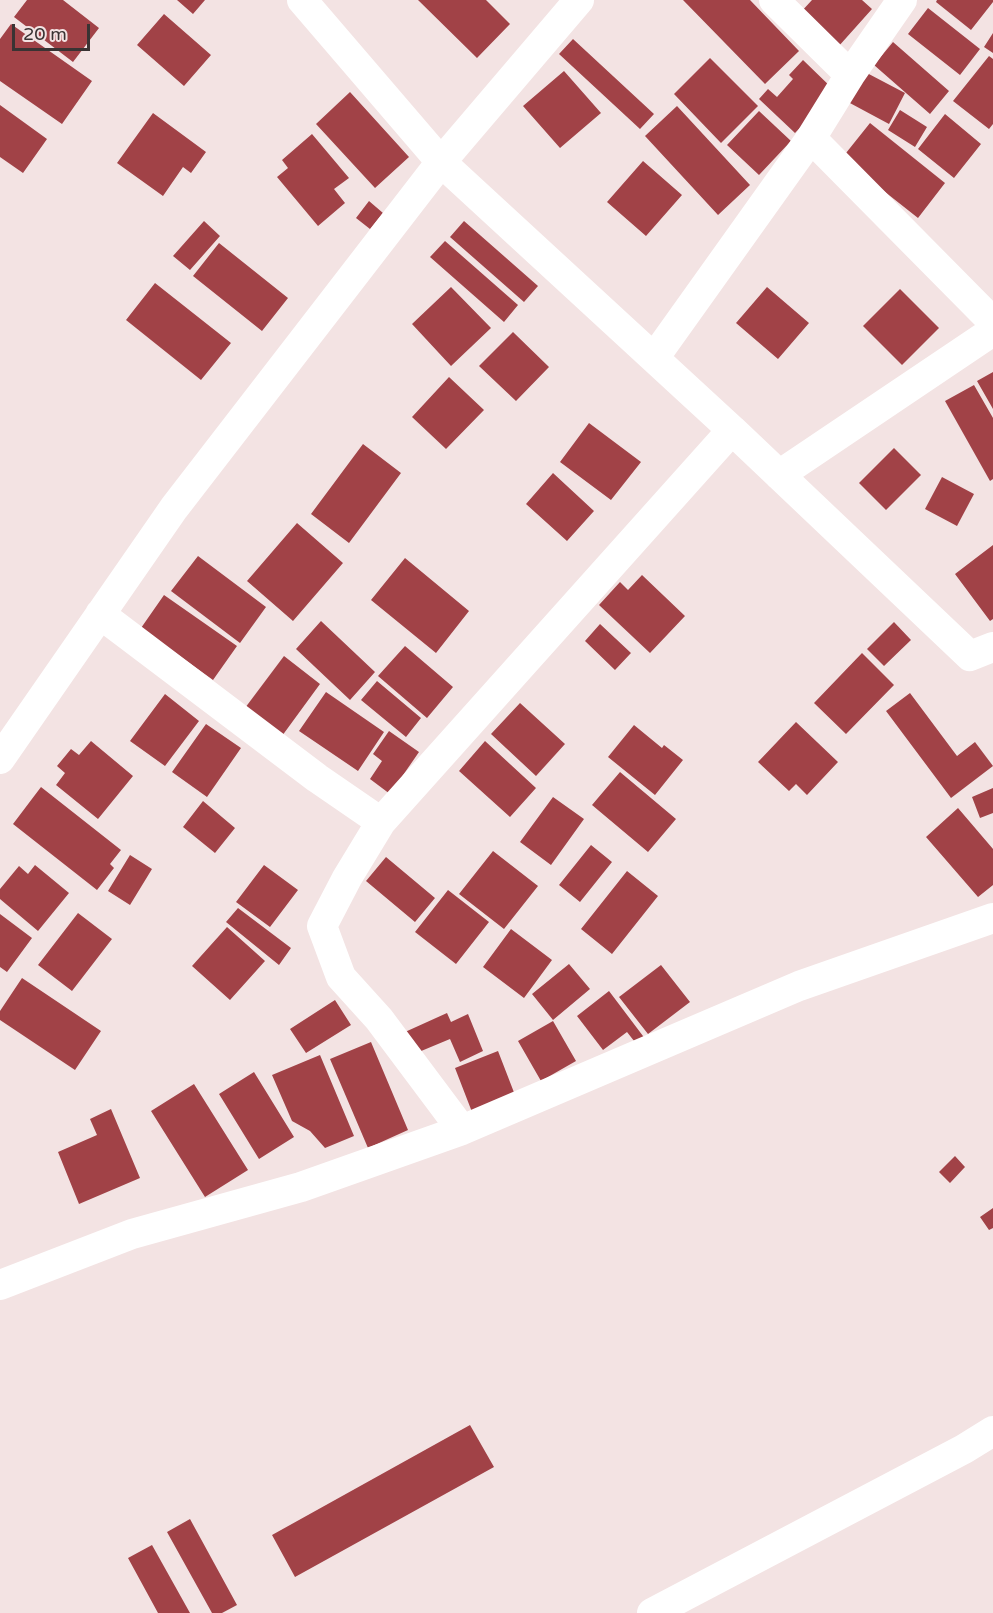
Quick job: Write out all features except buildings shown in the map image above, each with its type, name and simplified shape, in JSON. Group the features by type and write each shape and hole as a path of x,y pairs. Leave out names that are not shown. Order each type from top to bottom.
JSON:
{"street":[{"path":"302,0 441,162 732,430 970,657 993,647"},
{"path":"0,759 174,508 441,162 579,0"},
{"path":"774,0 850,75"},
{"path":"654,358 811,138 850,75 902,0"},
{"path":"811,138 993,322"},
{"path":"779,475 993,331"},
{"path":"462,1130 379,1019 341,977 322,926 347,878 381,822 732,430"},
{"path":"100,614 316,778 381,822"},
{"path":"0,1285 132,1234 301,1187 462,1130 799,986 993,918"},
{"path":"652,1613 964,1449 993,1431"},
{"path":"964,1449 993,1437"}]}
